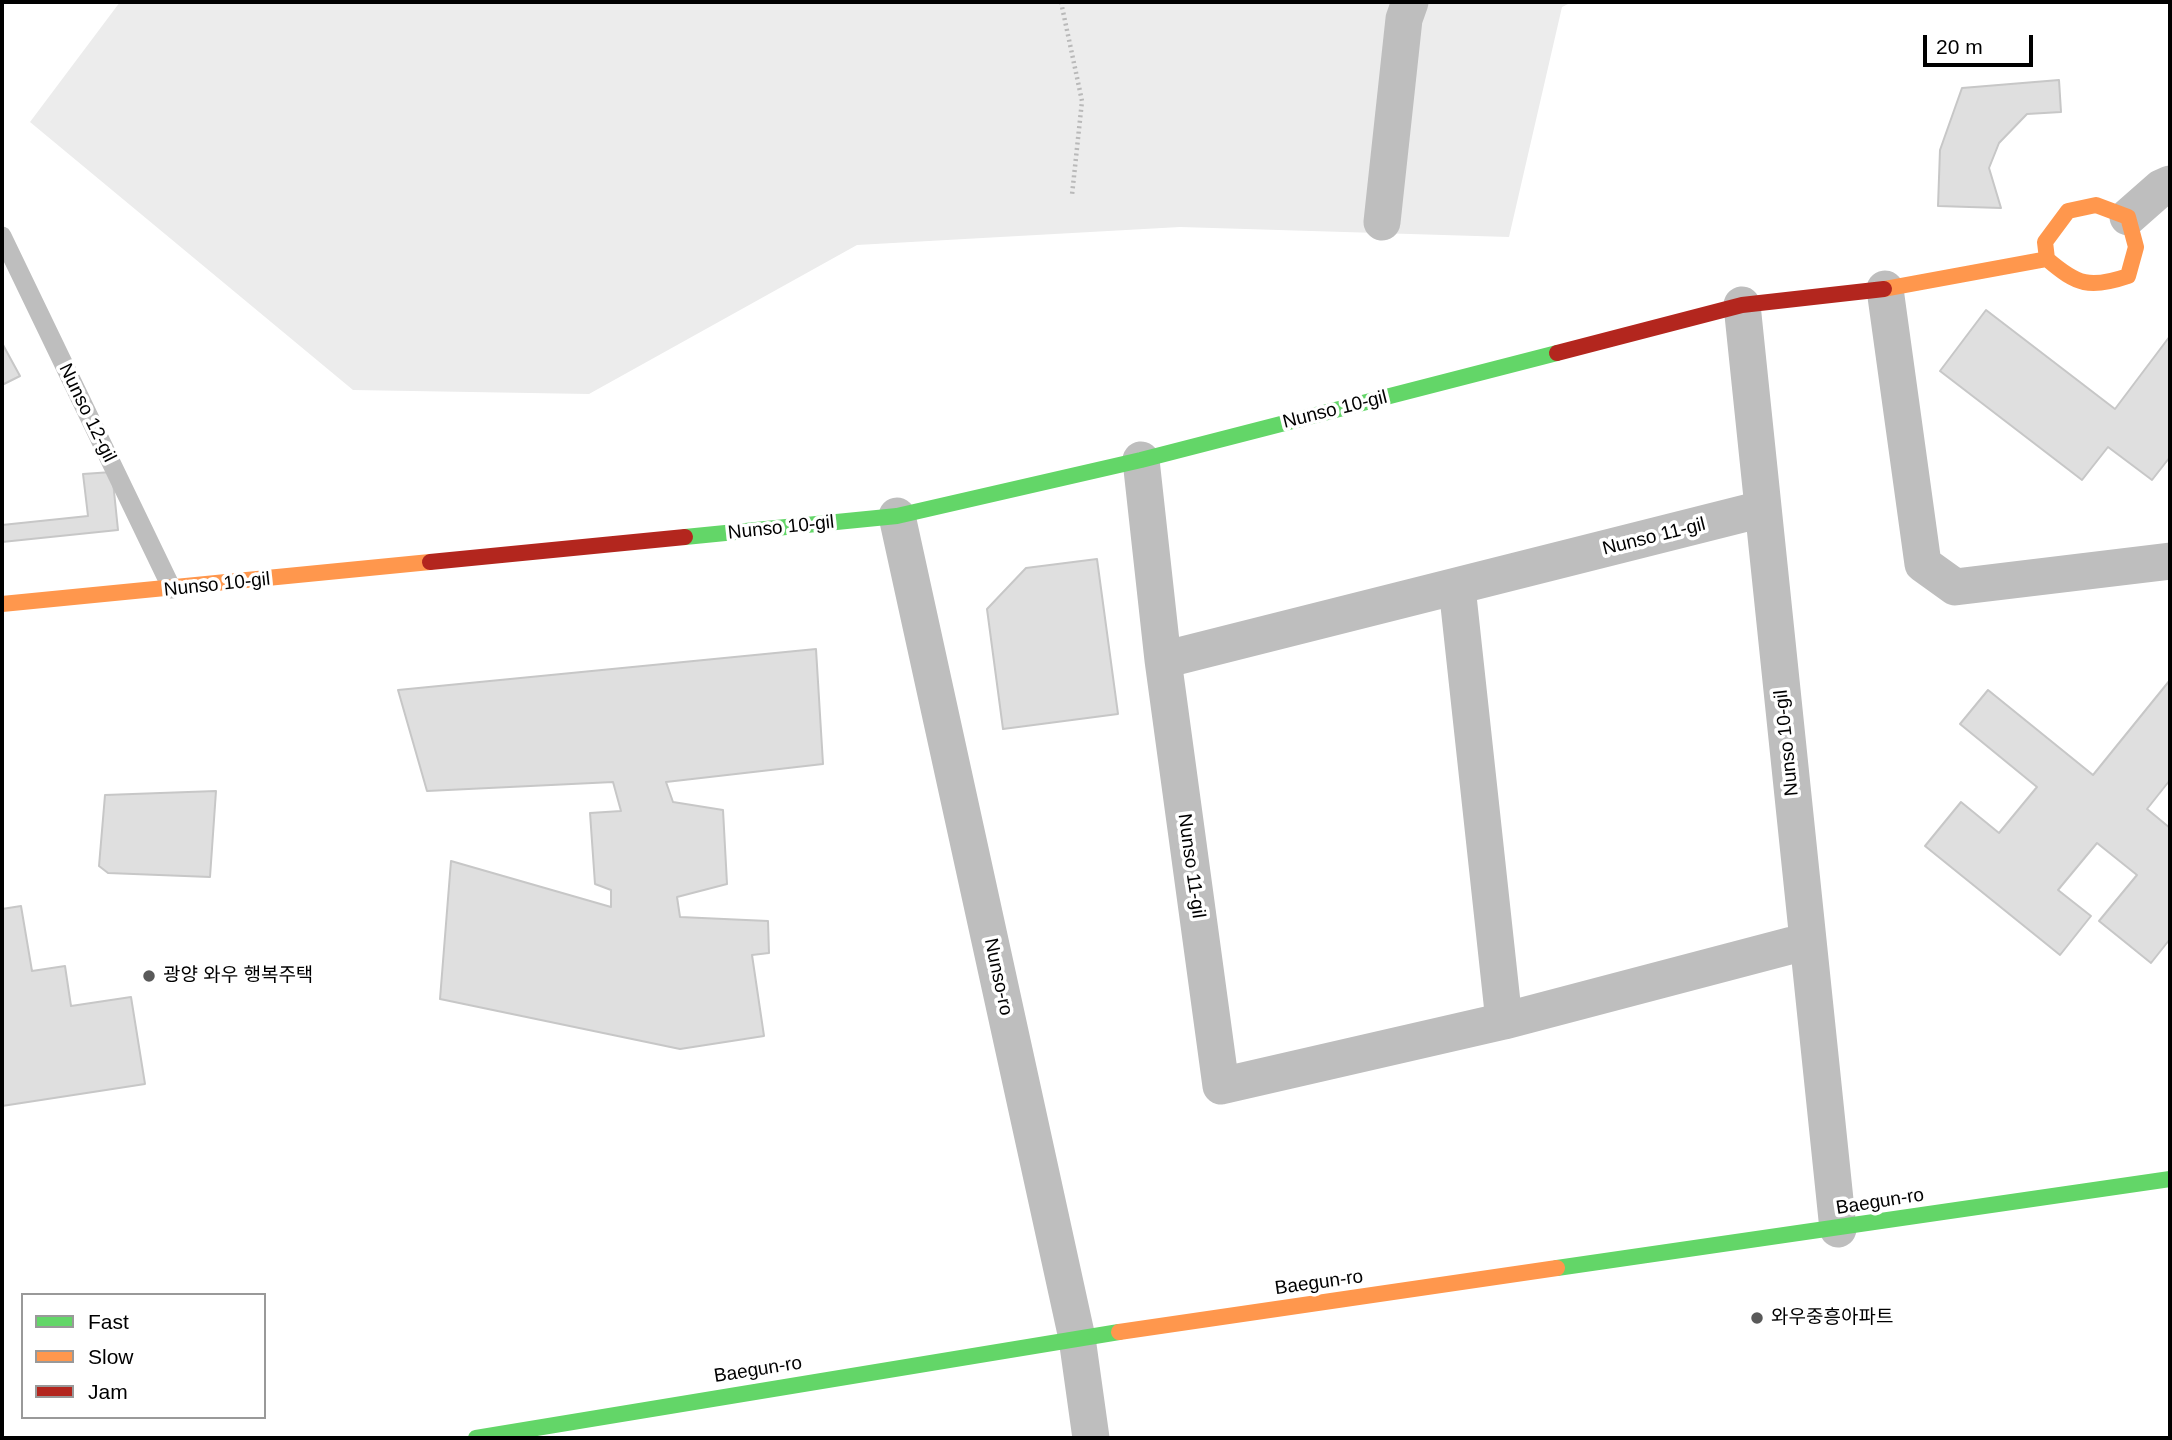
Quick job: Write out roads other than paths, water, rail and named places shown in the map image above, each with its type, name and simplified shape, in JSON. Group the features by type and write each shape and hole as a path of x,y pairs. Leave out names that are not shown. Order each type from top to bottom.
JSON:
{"street":[{"path":"1382,222 1404,19 1410,2"},
{"path":"2128,217 2161,188 2170,184"},
{"path":"2096,205 2128,217 2136,247 2128,276 2097,287 2068,279 2047,259 2045,242 2068,211 2096,205"},
{"path":"1742,305 1885,289 2047,259"},
{"path":"1885,289 1923,564 1955,587 2170,561"},
{"name":"Nunso 10-gil","path":"2,604 897,516 1141,460 1742,305 1839,1229"},
{"path":"1141,460 1163,660"},
{"name":"Nunso 11-gil","path":"1762,509 1163,660 1221,1086 1504,1021 1808,941"},
{"name":"Nunso-ro","path":"897,516 1077,1338 1091,1438"},
{"path":"1457,587 1504,1021"},
{"name":"Baegun-ro","path":"476,1438 1077,1338 2170,1179"}],"lane":[{"name":"Nunso 12-gil","path":"2,236 172,589"}],"place":[{"name":"광양 와우 행복주택","path":"149,976"},
{"name":"와우중흥아파트","path":"1757,1318"}]}
